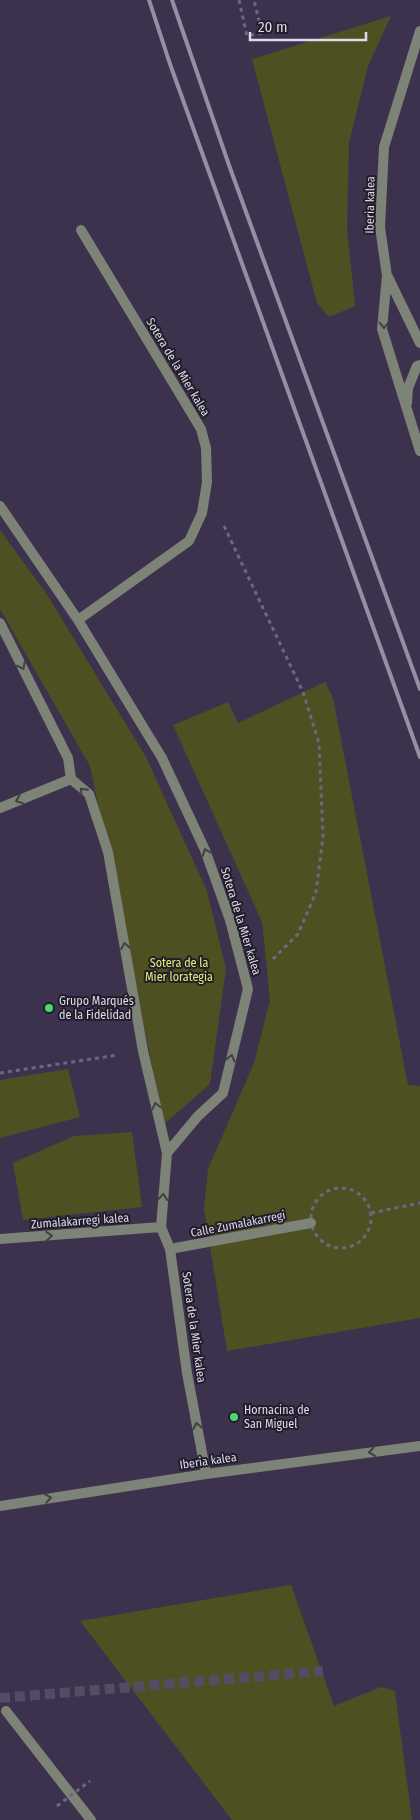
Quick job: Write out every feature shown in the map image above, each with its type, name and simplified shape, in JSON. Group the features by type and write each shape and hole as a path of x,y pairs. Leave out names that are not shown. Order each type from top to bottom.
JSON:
{"street":[{"name":"Iberia kalea","path":"420,31 384,147 380,227 387,276 382,329 420,451"},
{"name":"Sotera de la Mier kalea","path":"78,620 189,541 202,513 206,487 206,448 201,429 81,230"},
{"path":"387,276 420,343"},
{"name":"Iberia kalea","path":"407,411 408,388 417,366 420,365"},
{"name":"Sotera de la Mier kalea","path":"0,506 78,620 162,758 205,850 230,920 248,989 223,1093 198,1116 167,1153 161,1227 170,1250 187,1373 206,1474"},
{"path":"0,623 68,758 71,779 88,794 108,852 143,1051 167,1153"},
{"path":"0,808 71,779"},
{"name":"Calle Zumalakarregi","path":"170,1250 311,1223"},
{"name":"Zumalakarregi kalea","path":"0,1239 161,1227"},
{"name":"Iberia kalea","path":"0,1506 206,1474 420,1446"},
{"path":"6,1711 91,1820"}],"path":[{"path":"238,0 247,36 262,33 254,0"},
{"path":"206,487 303,692 319,743 324,837 316,892 298,934 270,962"},
{"path":"0,1073 143,1051"},
{"path":"335,1188 355,1190 369,1204 372,1213 370,1228 361,1242 341,1249 331,1247 322,1241 314,1233 311,1223 311,1213 319,1197 335,1188"},
{"path":"372,1213 420,1204"},
{"path":"57,1806 90,1781"}],"green space":[{"path":"391,16 368,66 349,143 347,229 355,306 329,317 317,303 252,59"},
{"name":"Sotera de la Mier lorategia","path":"0,530 46,593 146,757 207,891 226,969 210,1084 164,1124 90,766 0,609"},
{"path":"325,682 333,698 408,1085 420,1086 420,1318 227,1351 204,1209 208,1169 254,1063 270,1000 262,922 173,725 228,702 238,723"},
{"path":"68,1069 80,1117 0,1138 0,1080"},
{"path":"132,1132 142,1207 23,1220 13,1163 74,1136"},
{"path":"291,1585 334,1706 381,1687 395,1691 412,1820 232,1820 80,1621"}],"tunnel":[{"path":"0,1698 323,1671"}],"railway":[{"path":"149,0 170,64 420,757"},
{"path":"172,0 230,168 420,689"}],"place":[{"name":"Grupo Marqués de la Fidelidad","path":"49,1008"},
{"name":"Hornacina de San Miguel","path":"234,1417"}]}
